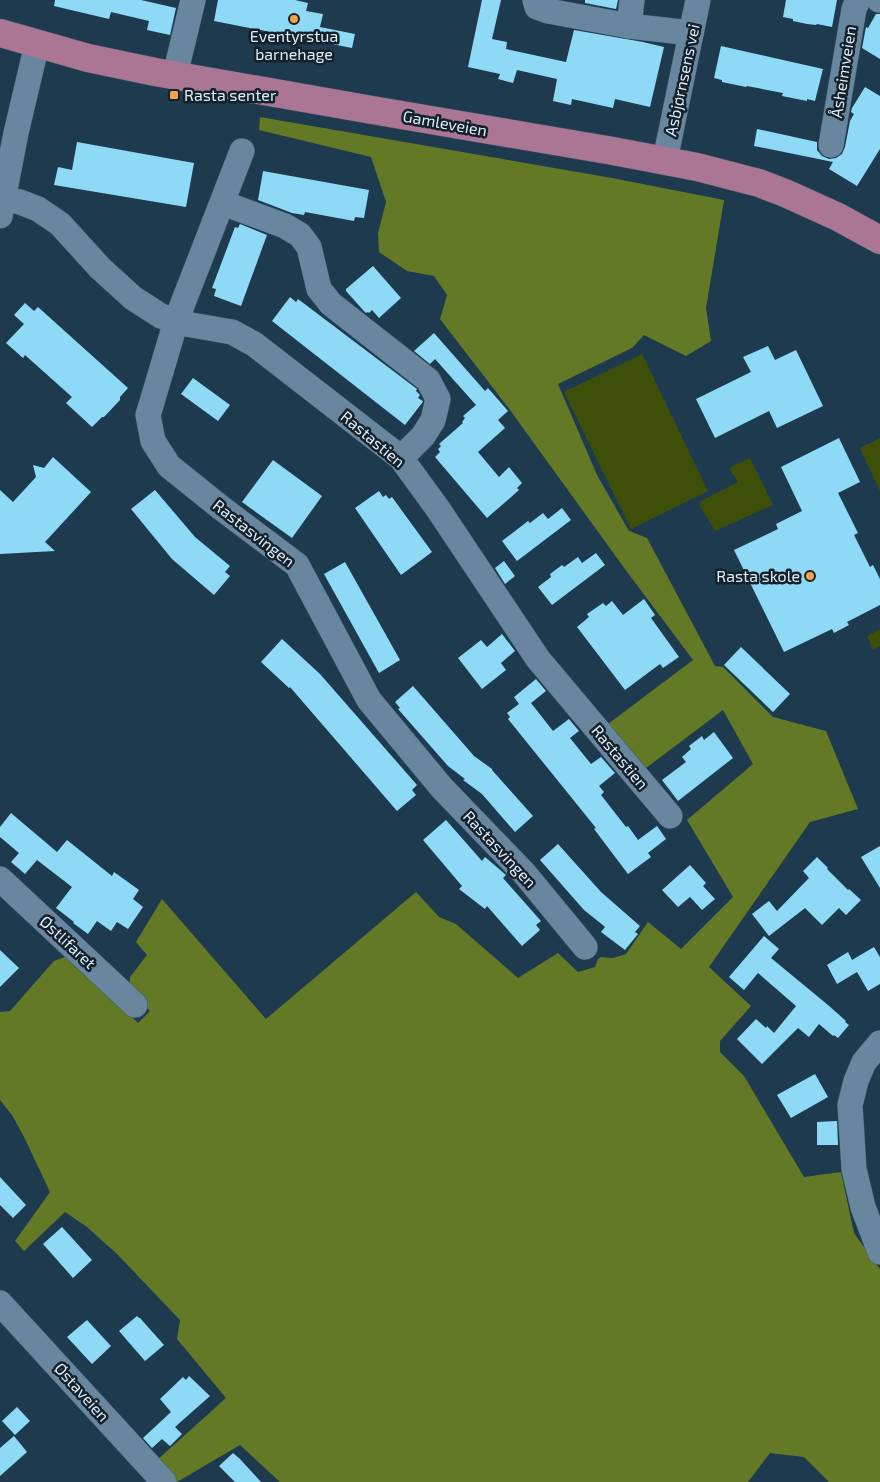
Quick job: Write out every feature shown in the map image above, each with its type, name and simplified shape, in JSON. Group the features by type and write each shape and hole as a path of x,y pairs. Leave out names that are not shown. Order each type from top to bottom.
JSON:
{"main road":[{"name":"Gamleveien","path":"0,33 88,58 175,75 665,160 731,175 785,193 838,217 880,240"}],"street":[{"path":"175,75 193,0"},
{"path":"535,0 537,7 548,12 629,26 691,33"},
{"path":"629,26 632,0"},
{"name":"Asbjørnsens vei","path":"665,160 698,0"},
{"name":"Åsheimveien","path":"831,145 854,9 858,0"},
{"path":"1,207 16,132 37,44"},
{"name":"Rastasvingen","path":"242,152 176,321 148,415 153,441 169,466 298,565 369,700 442,788 524,873 584,947"},
{"name":"Rastastien","path":"1,207 20,202 38,209 60,224 100,268 133,298 161,316 176,321 232,332 254,344 401,458 438,509 538,659 670,816"},
{"path":"223,203 285,226 300,235 309,248 319,289 331,304 428,380 438,398 433,420 423,436 401,458"},
{"name":"Østlifaret","path":"0,879 135,1004"},
{"path":"880,1043 864,1062 856,1081 850,1105 854,1168 862,1207 880,1252"},
{"name":"Østaveien","path":"0,1303 164,1482"}],"green space":[{"path":"260,117 612,178 724,200 706,308 711,341 686,356 644,335 632,348 558,384 597,475 629,531 647,538 715,666 723,667 773,717 826,731 858,809 810,822 709,967 751,1006 720,1041 720,1052 744,1076 804,1177 841,1172 854,1233 880,1269 880,1482 829,1482 804,1457 770,1453 748,1482 280,1482 240,1445 174,1482 156,1461 226,1398 177,1339 180,1320 117,1254 87,1227 65,1212 24,1251 15,1241 50,1192 24,1137 12,1115 0,1100 0,1012 10,1011 54,961 70,955 138,1023 150,1011 129,989 130,977 147,955 136,942 162,899 266,1019 416,892 439,917 456,924 518,978 558,953 578,972 595,967 598,959 601,957 613,958 626,954 648,922 681,949 733,897 687,820 753,764 723,710 642,771 604,727 693,660 510,410 440,319 447,295 434,276 407,271 379,252 378,233 386,202 371,157 259,130"},
{"path":"642,354 708,491 631,529 564,392"},
{"path":"880,438 880,491 860,448"},
{"path":"750,458 773,505 715,531 700,506 701,501 738,482 729,468"},
{"path":"880,629 880,646 873,650 867,636"}],"building":[{"path":"55,0 141,0 176,8 170,35 147,30 149,21 111,12 109,19 54,6"},
{"path":"218,0 295,0 308,3 306,11 323,14 320,27 355,34 352,48 214,21"},
{"path":"482,0 501,0 492,39 507,42 506,49 566,62 574,30 664,47 650,107 615,99 613,108 572,99 571,105 553,101 557,79 517,70 513,83 498,79 500,74 468,67"},
{"path":"585,0 618,0 616,9 585,3"},
{"path":"786,0 837,0 832,27 807,24 783,17"},
{"path":"876,14 880,14 880,59 862,48 866,27 868,28"},
{"path":"721,46 823,69 815,101 782,96 783,93 722,82 722,80 714,78"},
{"path":"865,87 880,96 880,149 857,186 829,169 833,162 754,146 757,129 817,142 817,150 822,156 829,159 836,158 842,154 845,147 850,121 854,114 851,112 852,108"},
{"path":"77,142 194,163 186,207 54,185 58,167 72,170"},
{"path":"263,171 369,190 364,218 355,217 354,221 305,212 304,215 292,213 258,200"},
{"path":"240,224 267,235 241,306 214,296 216,289 212,288 235,227 238,228"},
{"path":"373,266 401,298 379,318 372,310 366,313 346,291"},
{"path":"290,297 296,302 298,299 417,389 416,391 420,395 418,398 423,401 405,425 272,321"},
{"path":"25,303 34,311 38,307 128,388 120,397 120,400 92,427 66,403 72,397 25,355 23,358 6,343 24,324 14,315"},
{"path":"434,333 485,391 488,388 508,411 498,420 505,428 478,452 499,477 509,467 522,483 517,488 519,490 487,518 435,457 440,452 438,449 441,446 439,444 463,423 465,418 463,416 476,405 435,359 430,364 414,351"},
{"path":"768,346 775,360 796,350 823,406 777,428 769,411 715,438 696,399 751,372 743,357"},
{"path":"193,378 230,405 218,421 181,394"},
{"path":"839,438 860,482 838,493 858,533 854,535 870,567 873,565 880,579 880,605 847,622 849,625 834,633 832,629 784,652 734,550 778,529 776,524 802,511 781,467"},
{"path":"53,457 91,492 45,542 55,551 0,554 0,490 13,502 36,477 33,465 44,468"},
{"path":"273,460 322,496 292,538 242,502"},
{"path":"155,490 195,537 230,566 225,572 230,576 214,595 172,559 131,509"},
{"path":"379,491 383,497 386,495 389,499 392,497 432,552 401,575 355,508"},
{"path":"562,508 571,520 517,561 502,541 528,521 530,523 543,513 548,519"},
{"path":"596,553 605,565 552,605 538,587 562,565 564,567 578,557 582,563"},
{"path":"504,561 515,576 505,584 495,568"},
{"path":"345,562 400,660 379,673 324,574"},
{"path":"644,599 655,615 651,618 679,657 663,668 660,664 625,690 577,627 589,617 587,614 603,603 606,606 612,601 623,615"},
{"path":"502,634 515,651 501,663 506,670 482,689 458,658 481,640 487,647"},
{"path":"282,639 320,674 417,785 412,790 416,795 397,811 290,687 261,662"},
{"path":"741,647 790,694 773,712 724,665"},
{"path":"536,679 546,691 531,703 553,731 569,719 579,731 570,738 591,764 601,757 615,773 599,786 604,792 601,795 626,827 628,826 638,840 657,826 666,839 648,853 651,857 628,874 594,829 596,828 508,719 510,717 507,713 519,704 514,697"},
{"path":"413,686 474,756 492,769 533,816 515,832 482,794 448,766 398,709 400,708 395,702"},
{"path":"714,732 733,758 678,801 662,780 686,762 682,757 691,749 689,746 702,736 704,740"},
{"path":"11,813 57,852 67,840 112,876 114,872 139,890 133,899 143,907 128,929 117,922 111,931 97,921 88,934 56,908 72,887 37,860 25,874 11,862 19,853 0,837 0,827"},
{"path":"446,820 482,861 485,857 506,875 503,878 541,921 536,925 540,930 522,946 487,906 485,909 459,889 462,886 423,840"},
{"path":"558,844 601,892 640,926 635,932 638,934 625,950 601,932 605,927 584,910 540,860"},
{"path":"880,846 880,888 861,857"},
{"path":"817,857 848,890 861,900 846,915 839,908 822,925 805,908 769,936 752,914 769,901 777,911 809,878 803,871"},
{"path":"690,865 706,883 703,886 715,899 702,910 690,897 678,907 662,890"},
{"path":"764,936 779,949 771,958 849,1025 838,1038 819,1024 809,1037 798,1028 762,1064 737,1039 756,1019 774,1033 796,1006 758,973 744,990 729,977"},
{"path":"874,947 880,957 880,984 868,991 857,972 837,984 827,965 848,952 852,960"},
{"path":"0,950 19,968 0,987"},
{"path":"815,1074 828,1097 791,1118 777,1095"},
{"path":"837,1121 838,1145 817,1145 817,1122"},
{"path":"0,1177 26,1205 13,1218 0,1205"},
{"path":"62,1227 92,1260 73,1278 43,1244"},
{"path":"137,1316 164,1345 145,1361 119,1331"},
{"path":"87,1320 111,1346 92,1364 67,1337"},
{"path":"189,1376 210,1396 175,1427 182,1434 170,1446 162,1439 152,1448 143,1438 171,1412 160,1399 183,1377 186,1380"},
{"path":"17,1407 30,1421 15,1435 2,1421"},
{"path":"14,1436 27,1452 0,1476 0,1448"},
{"path":"233,1453 261,1482 235,1482 219,1466"}],"place":[{"name":"Eventyrstua barnehage","path":"294,19"},
{"name":"Rasta senter","path":"174,95"},
{"name":"Rasta skole","path":"810,576"}]}
